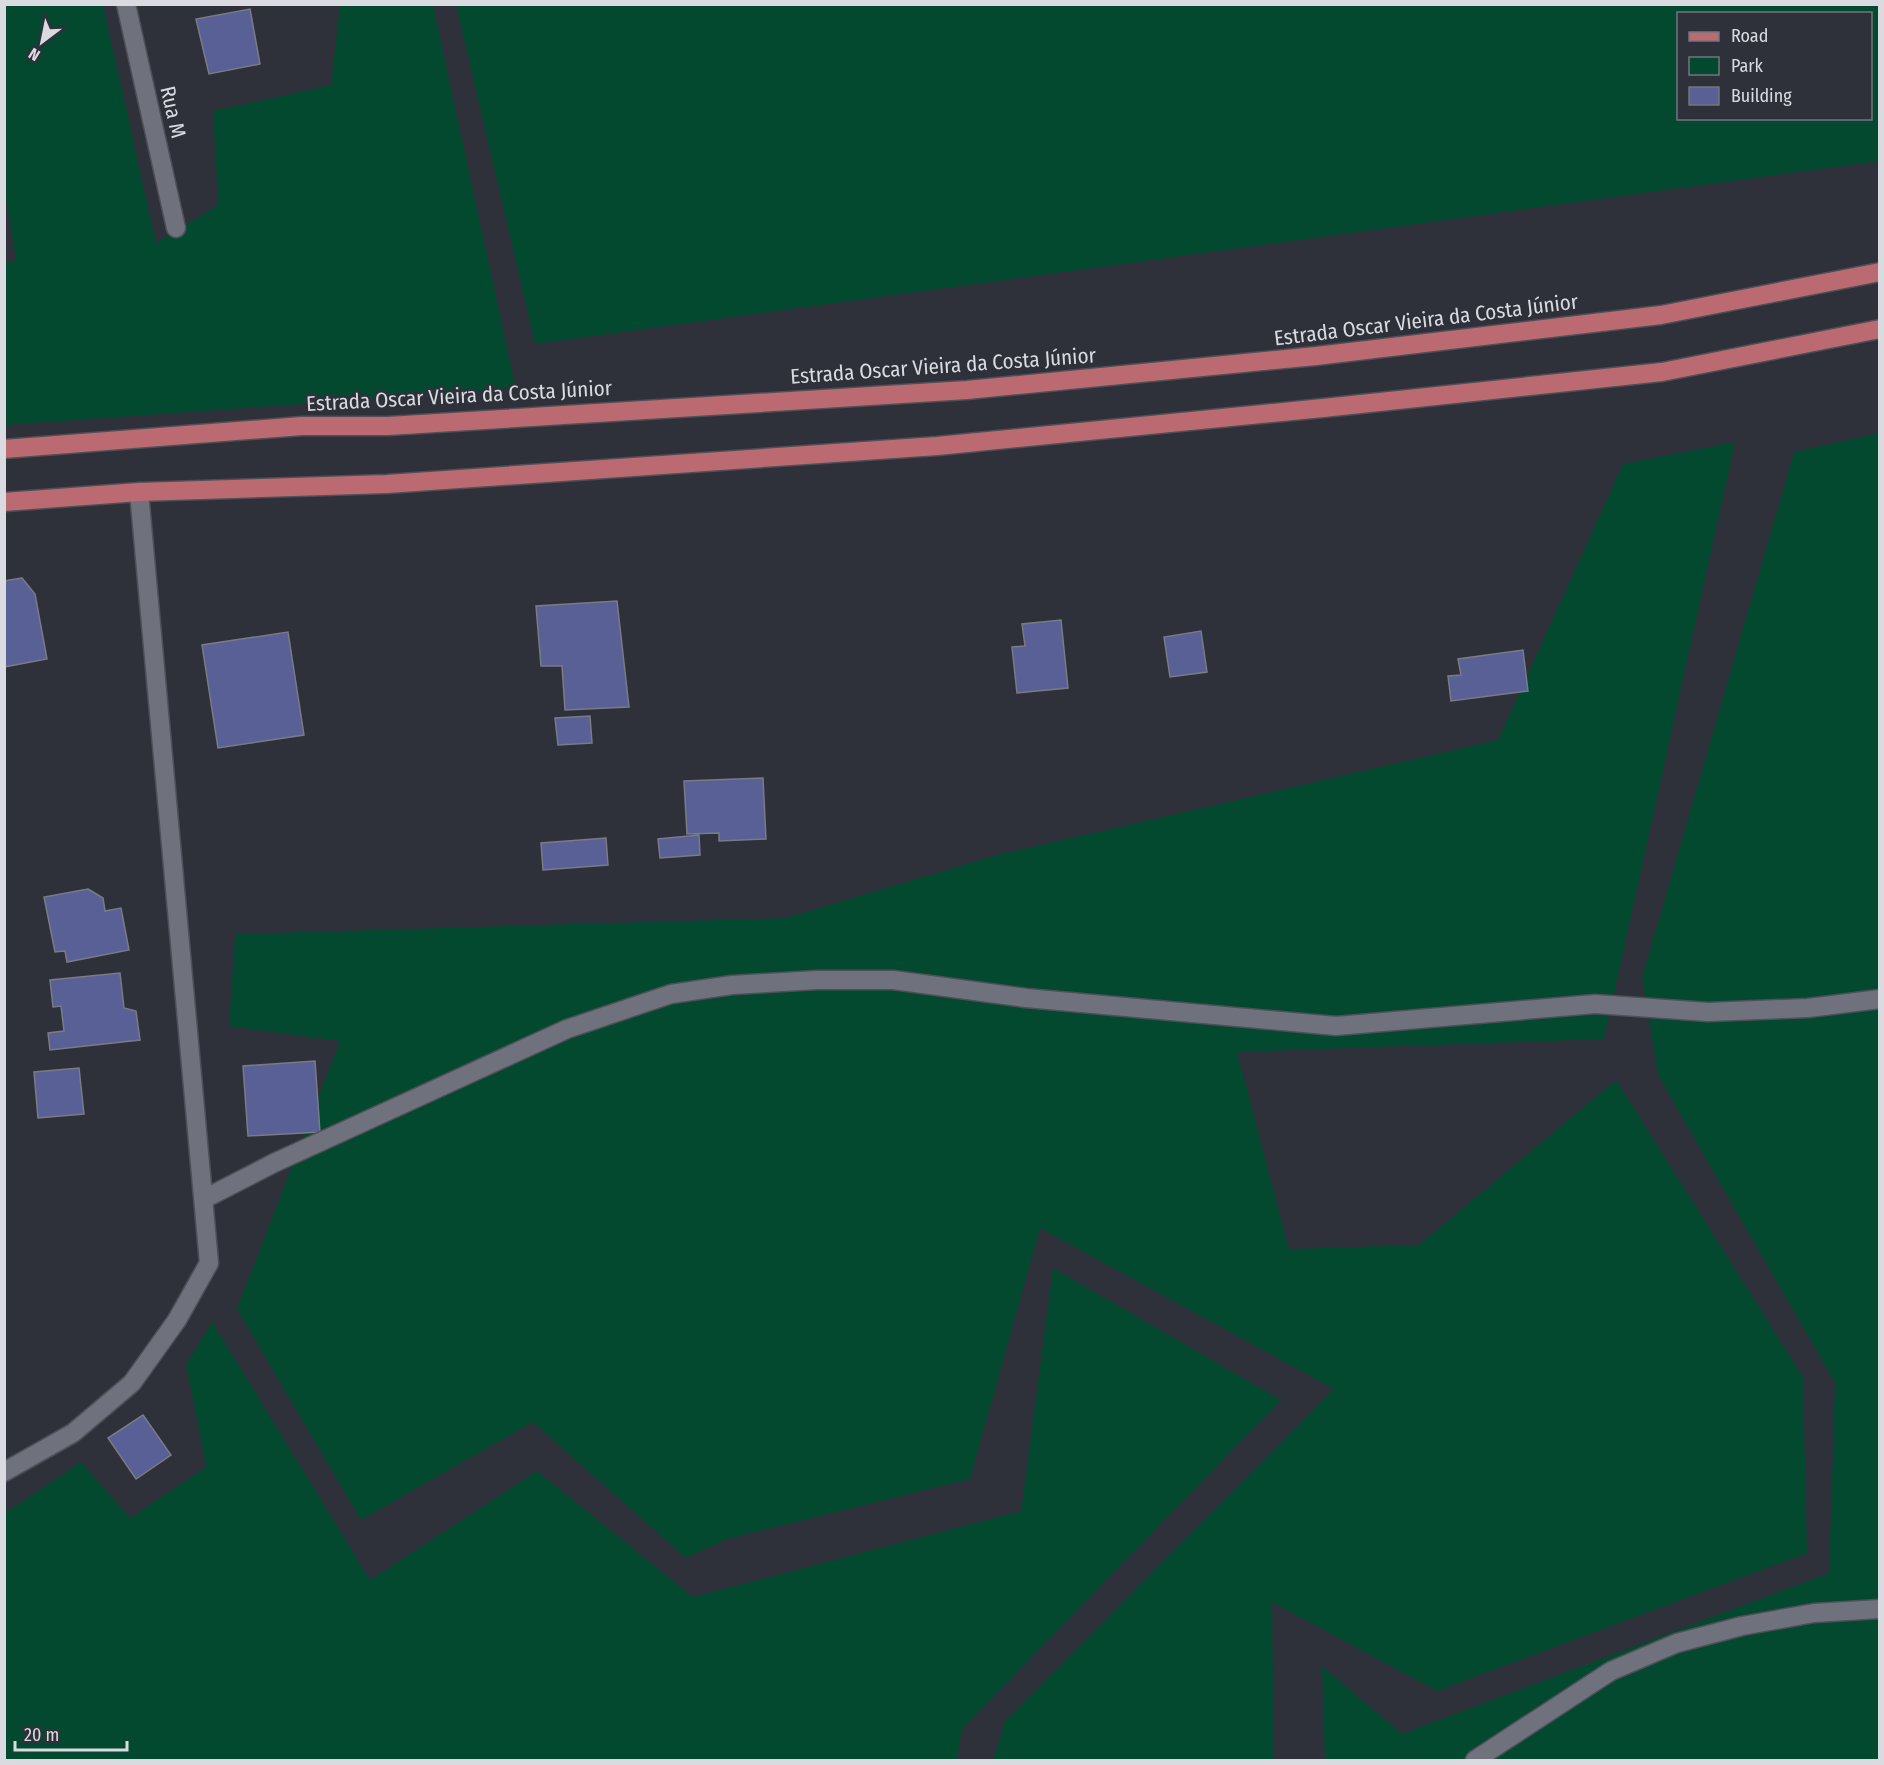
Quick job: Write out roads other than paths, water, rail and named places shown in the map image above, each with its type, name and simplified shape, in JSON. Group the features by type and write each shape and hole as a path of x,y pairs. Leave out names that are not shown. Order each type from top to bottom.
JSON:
{"main road":[{"name":"Estrada Oscar Vieira da Costa Júnior","path":"4,449 280,427 400,425 990,388 1316,356 1660,315 1880,272"},
{"path":"4,502 140,492 387,484 937,446 1662,372 1880,329"}],"street":[{"name":"Rua M","path":"126,4 176,228"},
{"path":"4,1472 73,1434 132,1383 177,1320 209,1263 140,492"},
{"path":"204,1199 285,1158 567,1029 671,994 732,985 817,980 893,980 1026,998 1336,1026 1595,1004 1708,1012 1808,1008 1880,999"},
{"path":"1475,1761 1611,1671 1677,1643 1742,1626 1814,1613 1880,1609"}]}
